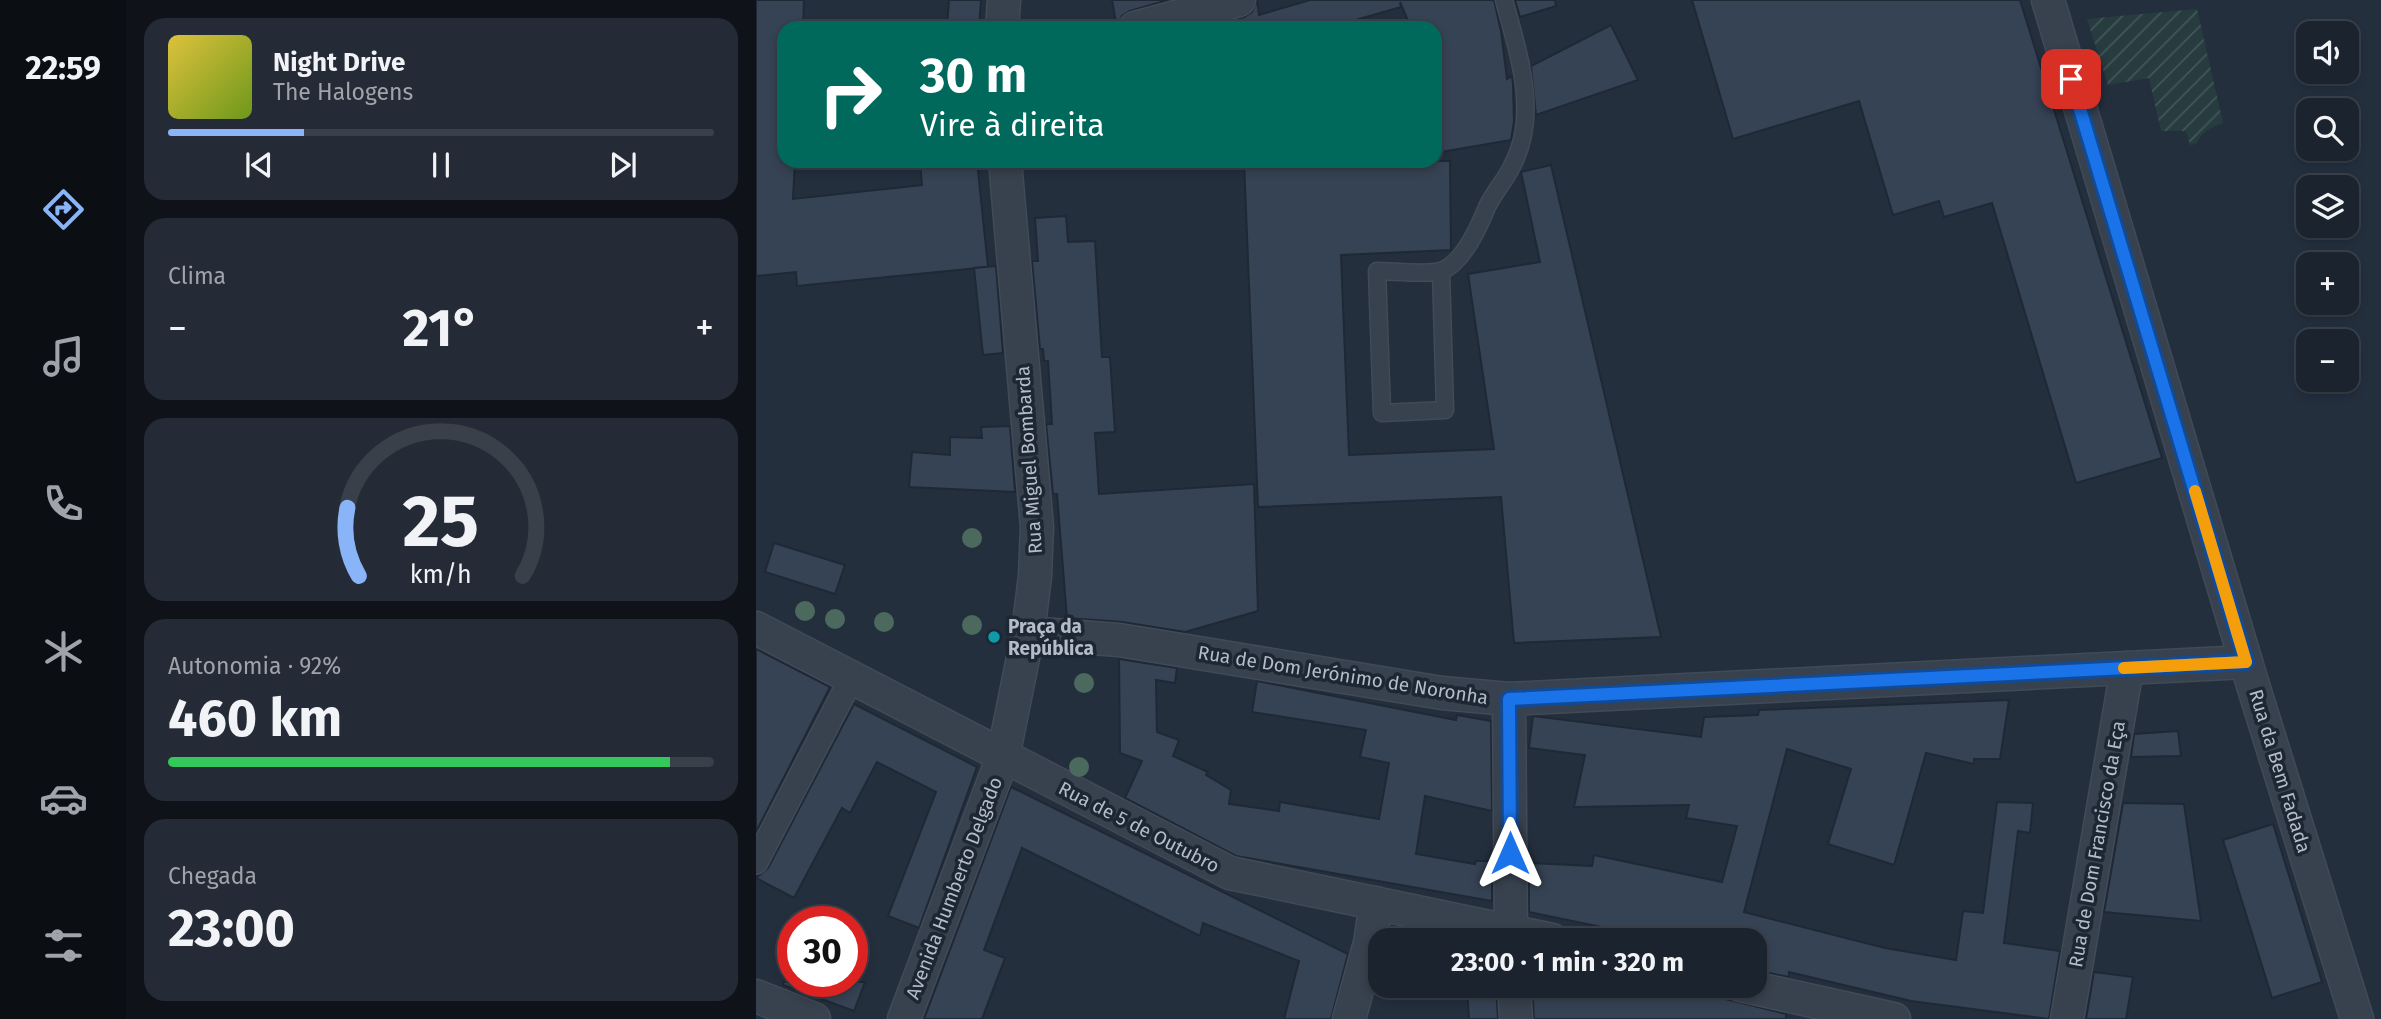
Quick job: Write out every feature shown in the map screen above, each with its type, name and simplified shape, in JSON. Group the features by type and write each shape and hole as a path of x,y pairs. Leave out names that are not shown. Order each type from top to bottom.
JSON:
{"street":[{"path":"1002,21 1004,0"},
{"path":"1161,21 1239,0"},
{"name":"Rua da Bem Fadada","path":"2048,0 2246,662 2357,1019"},
{"name":"Rua Miguel Bombarda","path":"1003,757 1028,633 1035,576 1037,527 1006,168"},
{"name":"Rua de 5 de Outubro","path":"756,628 1230,873 1481,928"},
{"name":"Rua de Dom Jerónimo de Noronha","path":"1028,633 1119,640 1442,694 1509,699 2246,662"},
{"name":"Rua de Dom Francisco da Eça","path":"2067,1019 2127,668"},
{"path":"756,862 847,687"},
{"path":"1509,699 1510,928"},
{"name":"Avenida Humberto Delgado","path":"904,1019 1003,757"},
{"path":"1349,1019 1370,943 1376,903"},
{"path":"1767,991 1894,1019"},
{"path":"1515,998 1517,1019"},
{"path":"766,1006 814,1019"}],"lane":[{"path":"1441,271 1445,410 1382,412 1377,271 1441,271 1456,260 1513,166 1524,133 1525,94 1504,0"}],"green space":[{"path":"2197,9 2223,123 2206,131 2196,144 2190,145 2186,131 2161,131 2149,78 2108,85 2087,19"}],"building":[{"path":"756,0 804,0 803,21 777,21 777,168 795,168 793,199 922,185 921,168 978,168 988,267 797,286 796,272 756,276"},
{"path":"949,0 981,0 980,21 948,21"},
{"path":"1112,0 1168,0 1130,11 1120,21 1116,21"},
{"path":"1257,0 1259,15 1310,0 1494,0 1507,79 1512,76 1514,122 1511,140 1442,152 1442,21 1408,21 1400,2 1401,7 1352,21 1230,21 1252,12"},
{"path":"1515,0 1555,0 1556,6 1520,17"},
{"path":"1692,0 2020,0 2162,458 2076,483 1992,203 1944,217 1939,201 1893,215 1859,101 1733,139"},
{"path":"1611,25 1638,80 1536,115 1531,66"},
{"path":"1442,161 1450,161 1451,250 1341,255 1349,455 1494,449 1468,274 1540,262 1521,172 1551,165 1661,637 1514,643 1501,497 1258,507 1244,168 1442,168"},
{"path":"1066,216 1068,242 1095,241 1102,357 1110,357 1115,432 1095,433 1099,494 1254,484 1258,611 1185,632 1122,622 1067,618 1057,494 1053,494 1046,424 1052,424 1048,361 1044,361 1043,349 1040,349 1032,261 1038,261 1035,218"},
{"path":"996,266 1003,353 983,355 974,268"},
{"path":"1010,426 1015,492 909,487 912,452 950,455 950,437 982,438 981,427"},
{"path":"774,543 845,565 835,594 765,572"},
{"path":"756,649 830,687 756,832"},
{"path":"1119,659 1177,668 1175,683 1156,680 1157,732 1179,740 1173,756 1208,772 1206,775 1231,790 1229,804 1279,811 1280,802 1379,819 1389,763 1360,757 1366,730 1252,712 1257,681 1456,720 1457,715 1491,721 1492,811 1425,796 1416,854 1475,864 1476,861 1492,861 1492,901 1236,856 1125,798 1142,761 1120,753"},
{"path":"2009,700 2000,759 1974,759 1974,764 1926,753 1894,865 1828,844 1851,769 1787,749 1744,912 1885,948 1956,960 1963,911 1983,913 1997,802 2033,803 2030,833 2018,831 2004,943 2060,951 2049,1019 1911,1001 1789,972 1789,977 1767,972 1767,928 1606,928 1529,912 1529,863 1592,866 1594,855 1722,882 1737,826 1686,818 1689,805 1574,807 1585,755 1529,748 1533,716 1701,737 1704,717 1758,715 1759,710"},
{"path":"854,704 977,767 919,928 888,916 936,792 877,762 850,813 842,808 794,898 756,878 768,868"},
{"path":"2178,731 2181,756 2131,757 2134,734"},
{"path":"1011,787 1348,954 1331,1019 1284,1019 1299,961 1203,923 1200,936 1022,848 984,950 1005,958 982,1019 924,1019"},
{"path":"2123,803 2184,804 2201,921 2104,912"},
{"path":"2273,824 2322,982 2272,998 2223,840"},
{"path":"2094,972 2133,977 2126,1019 2086,1019"},
{"path":"816,997 859,997 854,1011"},
{"path":"1468,998 1497,998 1498,1019 1469,1019"},
{"path":"1533,998 1719,998 1786,1014 1786,1019 1534,1019"}],"slow traffic":[{"path":"2124,668 2246,662 2195,491"}],"place":[{"name":"Praça da República","path":"994,637"}],"route":[{"path":"1510,853 1509,699 2246,662 2071,79"}]}
